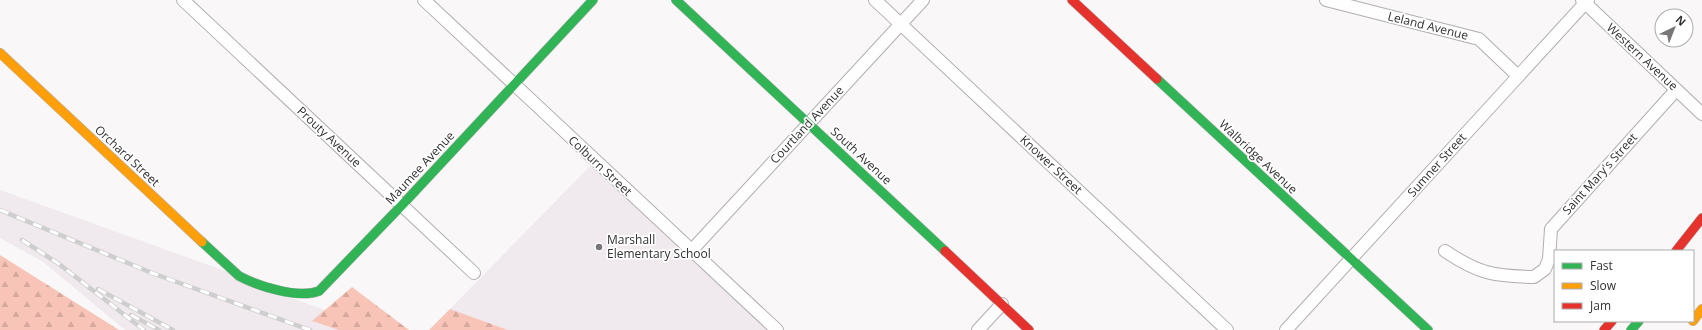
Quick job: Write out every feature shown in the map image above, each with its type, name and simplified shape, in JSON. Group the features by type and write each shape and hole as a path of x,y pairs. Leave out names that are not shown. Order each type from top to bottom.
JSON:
{"main road":[{"name":"Maumee Avenue","path":"239,276 246,281 293,292 310,294 319,291 402,205 593,0"},
{"name":"South Avenue","path":"676,0 1029,330"},
{"name":"Walbridge Avenue","path":"1072,0 1428,330"},
{"name":"Orchard Street","path":"0,53 239,276"},
{"path":"1677,250 1702,218"},
{"path":"1694,320 1702,309"},
{"path":"1604,330 1611,322"},
{"path":"1631,330 1638,322"},
{"path":"1686,330 1692,322"}],"street":[{"name":"Prouty Avenue","path":"183,0 474,273"},
{"name":"Colburn Street","path":"424,0 777,330"},
{"name":"Knower Street","path":"876,0 1227,330"},
{"name":"Courtland Avenue","path":"691,251 923,0"},
{"name":"Leland Avenue","path":"1326,0 1480,39 1518,76"},
{"name":"Sumner Street","path":"1286,330 1585,1"},
{"name":"Western Avenue","path":"1585,1 1702,114"},
{"name":"Saint Mary's Street","path":"1445,251 1464,264 1492,275 1534,277 1545,269 1549,259 1551,228 1676,90"},
{"path":"978,330 1002,304"}],"shaded area":[{"name":"Marshall Elementary School","path":"595,161 777,330 508,330 450,309"},
{"path":"0,190 239,276 246,281 378,330 125,330 42,261 0,238"}],"green space":[{"path":"0,255 119,330 0,330"},
{"path":"352,287 409,330 339,330 312,321"},
{"path":"450,309 508,330 429,330"}],"railway":[{"path":"0,210 152,273 310,330"},
{"path":"22,240 59,264 144,330"},
{"path":"98,289 173,330"},
{"path":"131,315 159,330"}],"traffic: fast":[{"path":"202,242 239,276 247,280 267,287 289,292 310,293 319,291 402,205 593,0"},
{"path":"676,0 945,251"},
{"path":"1157,79 1428,330"},
{"path":"1631,330 1638,322"}],"traffic: slow":[{"path":"0,53 202,242"},
{"path":"1694,320 1702,309"}],"traffic: jam":[{"path":"1072,0 1157,79"},
{"path":"1677,250 1702,218"},
{"path":"945,251 1029,330"},
{"path":"1604,330 1611,322"}],"place":[{"name":"Marshall Elementary School","path":"599,247"}]}
